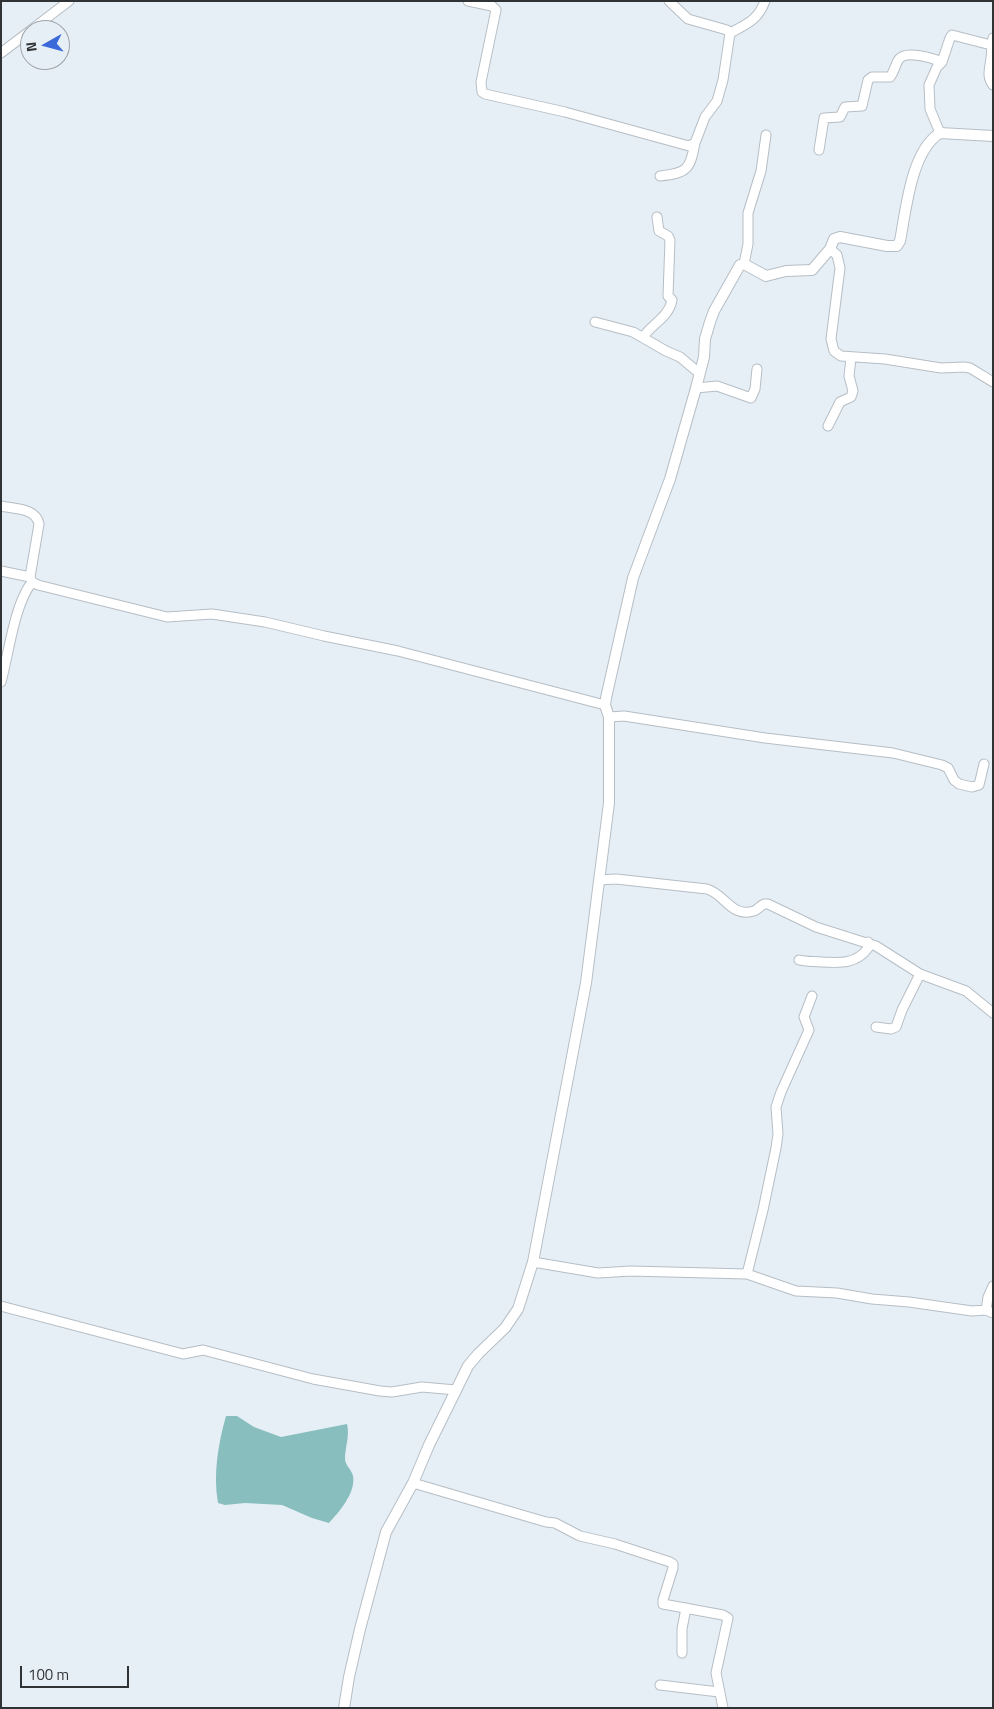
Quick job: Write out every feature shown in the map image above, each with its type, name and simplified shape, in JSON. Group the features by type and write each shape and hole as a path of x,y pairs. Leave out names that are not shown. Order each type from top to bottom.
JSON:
{"street":[{"path":"44,20 69,1"},
{"path":"468,1 492,6 496,10 481,82 482,92 485,94 689,146 695,143"},
{"path":"669,1 688,19 727,30 730,33"},
{"path":"730,33 754,20 759,15 765,1"},
{"path":"660,176 678,174 684,172 689,167 704,117 717,101 723,80 730,33"},
{"path":"940,133 930,109 929,85 937,67 942,62 952,35 992,42 992,57 988,72 993,85"},
{"path":"1,53 20,38"},
{"path":"819,150 824,118 840,118 845,107 862,106 868,80 872,77 890,77 900,57 904,55 942,62"},
{"path":"744,264 766,276 786,271 810,271 830,249 834,240 840,237 893,247 897,246 900,241 916,169 928,145 940,133 993,136"},
{"path":"744,264 748,244 748,213 761,172 766,135"},
{"path":"643,337 652,326 669,312 672,300 668,296 670,240 668,236 659,231 657,217"},
{"path":"830,249 837,255 840,268 831,339 832,347 836,353 851,358 885,359 941,368 964,367 993,382"},
{"path":"344,1708 360,1629 386,1532 413,1483 468,1366 484,1347 505,1328 518,1309 533,1262 586,983 609,803 609,717 605,705 633,578 670,479 704,357 705,339 714,311 737,269 740,265 744,264"},
{"path":"595,322 621,328 643,337 680,357 699,374"},
{"path":"828,426 840,402 851,398 853,391 849,376 851,358"},
{"path":"696,388 717,386 751,398 755,389 757,369"},
{"path":"1,506 29,511 35,514 39,520 31,579 13,632 1,682"},
{"path":"1,571 31,579 38,585 167,617 212,614 265,622 398,651 605,705"},
{"path":"609,717 632,717 765,738 893,753 942,765 948,768 954,780 959,784 972,787 979,785 984,764"},
{"path":"599,880 616,879 707,889 716,892 728,905 737,911 755,911 764,904 768,904 816,927 868,942 920,974 962,989 993,1013"},
{"path":"799,960 832,964 854,960 864,955 868,948 868,942"},
{"path":"876,1027 891,1029 896,1027 902,1010 920,974"},
{"path":"747,1274 776,1148 778,1134 776,1107 809,1030 809,1026 804,1018 812,996"},
{"path":"533,1262 598,1273 631,1271 747,1274 796,1291 837,1293 872,1299 989,1312 988,1297 993,1286"},
{"path":"1,1306 183,1354 206,1351 312,1379 339,1384 388,1392 422,1387 456,1390"},
{"path":"413,1483 531,1518 555,1523 580,1536 615,1544 670,1562 673,1568 662,1603 723,1614 728,1618 717,1669 722,1708"},
{"path":"682,1653 682,1629 686,1608"},
{"path":"660,1685 719,1692"}],"shaded area":[{"path":"226,1416 237,1416 254,1427 281,1437 347,1424 348,1433 345,1459 353,1476 352,1489 346,1502 329,1523 282,1505 245,1503 225,1505 218,1503 216,1482 217,1460"}]}
